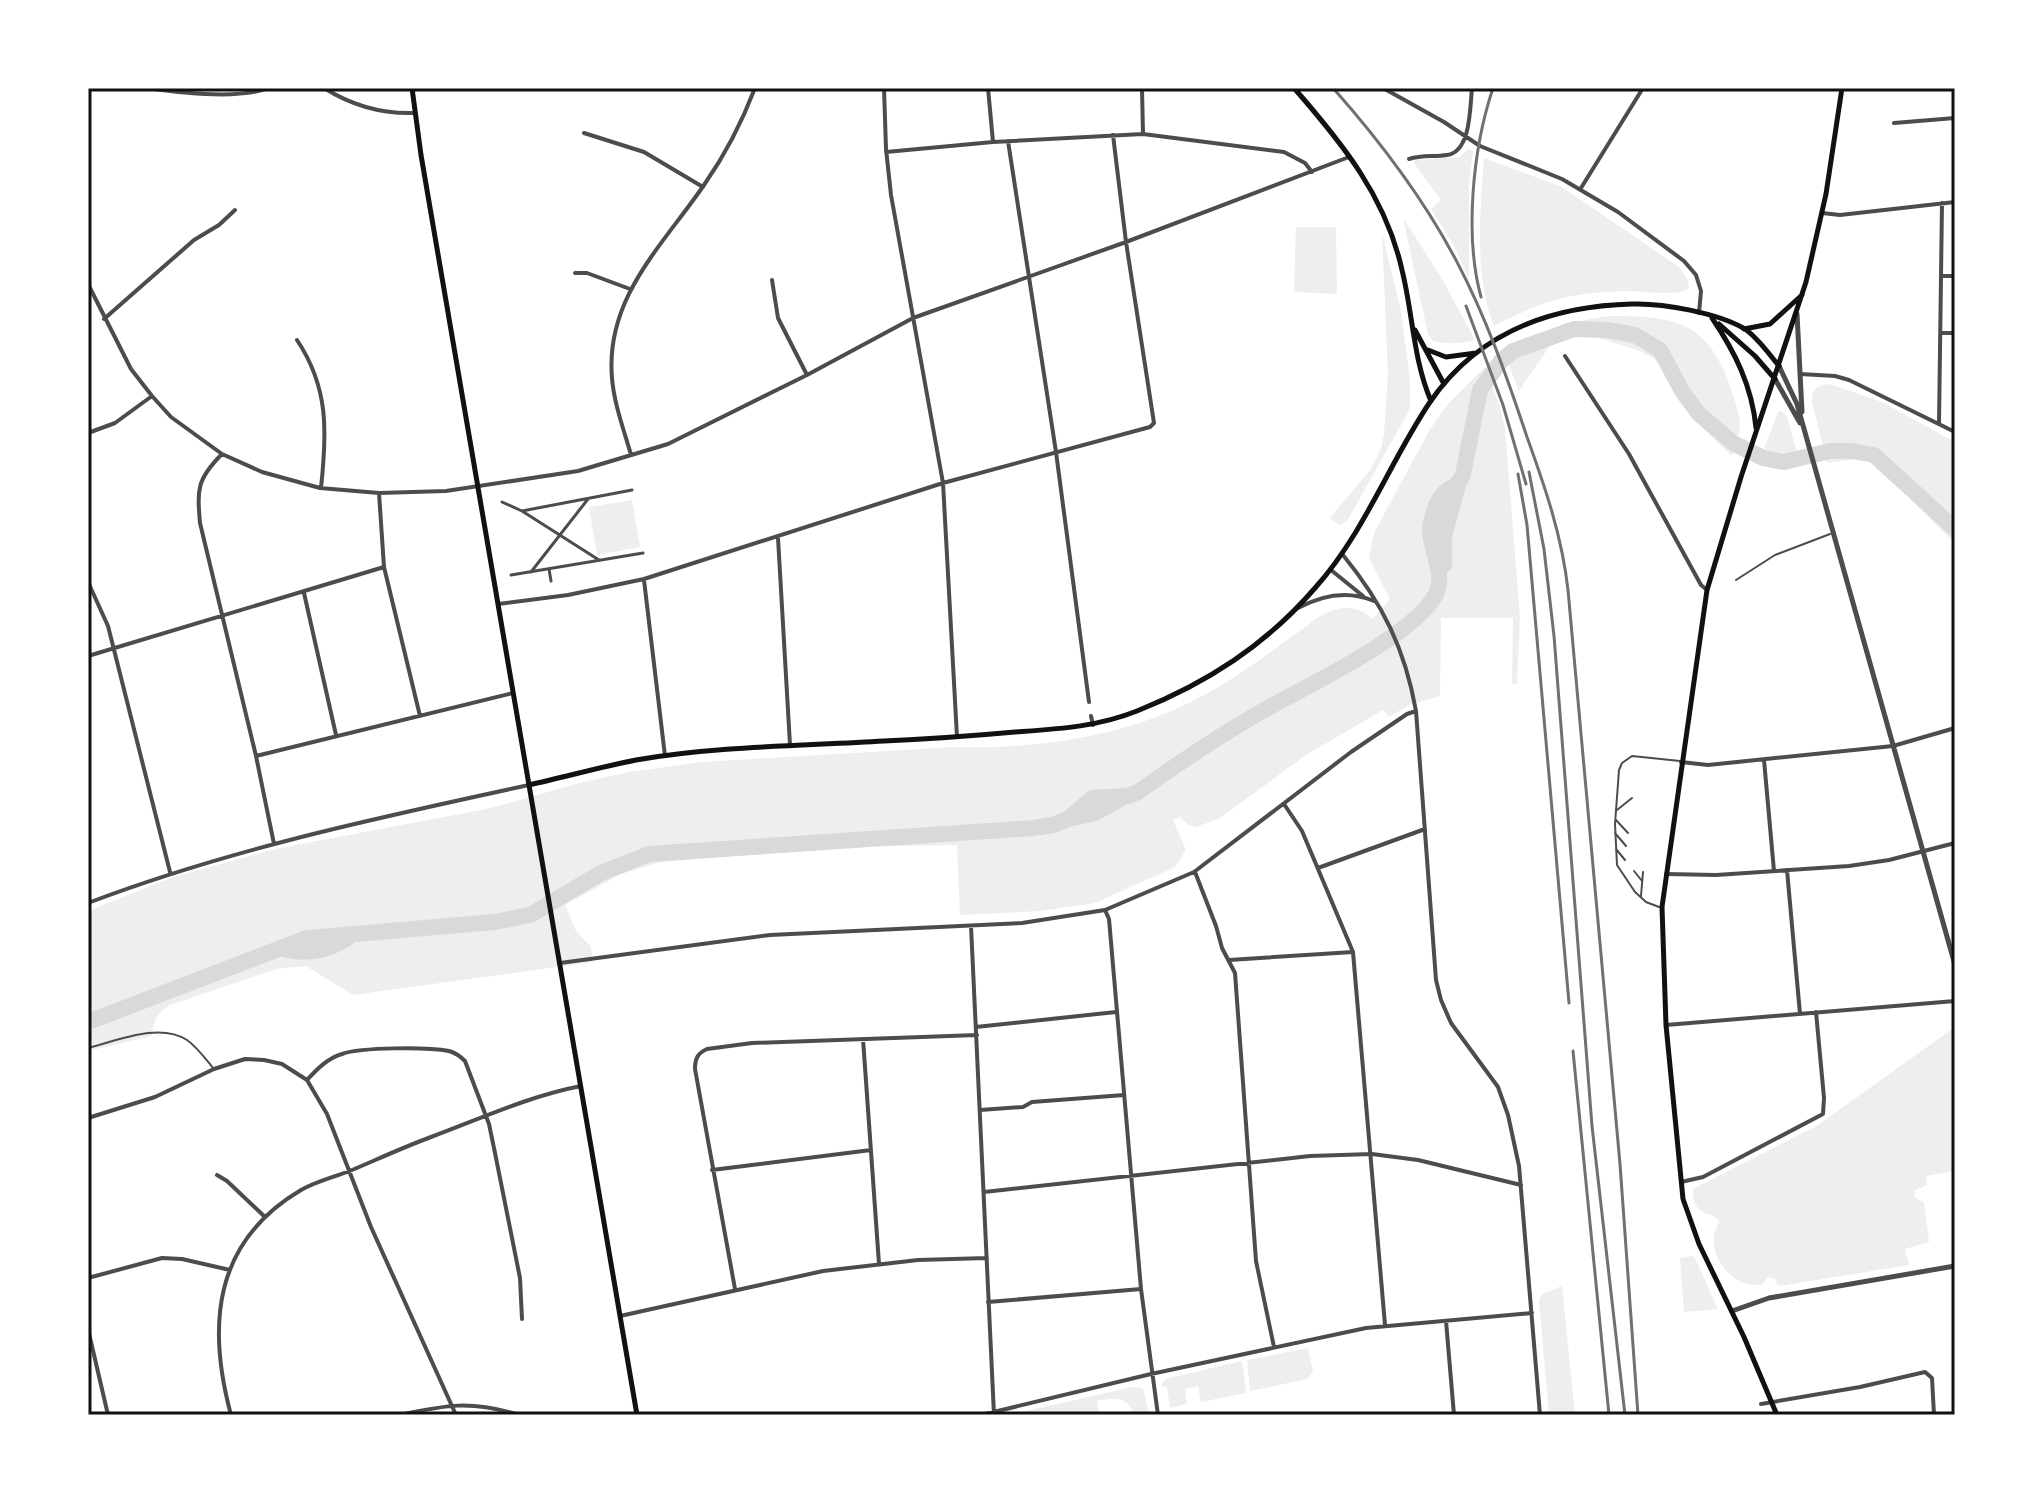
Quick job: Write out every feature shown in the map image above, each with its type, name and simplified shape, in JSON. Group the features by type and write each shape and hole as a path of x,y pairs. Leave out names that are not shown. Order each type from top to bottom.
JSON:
{"main road":[{"path":"412,88 477,486 637,1415"},
{"path":"1294,88 1351,156 1377,201 1395,246 1414,330 1415,352 1431,401"},
{"path":"1777,1415 1691,1222 1681,1182 1666,1025 1662,907 1707,590 1803,294 1822,213 1842,88"},
{"path":"1744,329 1770,324 1803,294"},
{"path":"529,785 665,756 1093,725 1136,711 1206,680 1262,642 1297,608 1343,555 1431,401 1477,353 1504,333 1571,309 1596,305 1668,306 1729,321 1744,329 1779,366"},
{"path":"1712,318 1755,356 1775,379"},
{"path":"1712,318 1743,370 1756,433"},
{"path":"1414,330 1444,384"},
{"path":"1425,349 1446,357 1477,353"}],"street":[{"path":"147,88 231,93 269,88"},
{"path":"324,88 372,110 414,113"},
{"path":"631,456 617,407 611,367 615,334 630,289 661,240 703,187 738,129 755,88"},
{"path":"884,88 886,152 943,483 957,737"},
{"path":"988,88 993,142"},
{"path":"1142,88 1143,134"},
{"path":"1383,88 1504,157 1581,188 1618,212 1692,269 1700,285 1699,313"},
{"path":"1409,159 1455,154 1465,136 1472,88"},
{"path":"1581,188 1643,88"},
{"path":"1894,123 1955,118"},
{"path":"584,133 644,152 703,187"},
{"path":"886,152 993,142 1143,134 1284,152 1305,163 1312,172"},
{"path":"498,604 568,595 644,579 943,483 1154,423 1113,135"},
{"path":"1008,141 1056,452 1089,702"},
{"path":"88,284 131,369 152,396 171,417 222,454 262,472 321,488 417,493 578,471 631,456 680,438 913,318 1126,242 1351,156"},
{"path":"1822,213 1840,215 1955,202"},
{"path":"1939,424 1942,203"},
{"path":"104,319 194,240 219,225 235,210"},
{"path":"575,273 587,273 630,289"},
{"path":"1941,276 1955,276"},
{"path":"772,280 778,318 807,375"},
{"path":"1797,314 1803,429"},
{"path":"1941,333 1955,333"},
{"path":"297,340 312,363 322,398 325,443 321,488"},
{"path":"1565,356 1629,454 1701,585 1707,590"},
{"path":"1779,366 1797,404 1955,963"},
{"path":"1800,374 1849,380 1955,432"},
{"path":"1775,379 1803,429"},
{"path":"88,433 124,417 152,396"},
{"path":"222,454 204,472 197,491 200,523 274,844"},
{"path":"522,511 632,490"},
{"path":"379,493 384,567 420,716"},
{"path":"531,572 588,498"},
{"path":"502,502 522,511 599,560"},
{"path":"778,537 790,747"},
{"path":"511,575 643,553"},
{"path":"1343,555 1368,586 1399,643 1411,683 1416,711 1436,980 1451,1023 1485,1067 1503,1099 1514,1140 1521,1185 1540,1415"},
{"path":"88,656 384,567"},
{"path":"549,569 551,581"},
{"path":"1331,570 1365,598"},
{"path":"644,579 665,756"},
{"path":"88,582 101,607 113,649 170,872"},
{"path":"304,593 336,735"},
{"path":"1297,608 1337,594 1376,602"},
{"path":"256,756 513,693"},
{"path":"560,963 770,935 1041,921 1105,910 1194,872 1351,752 1416,711"},
{"path":"1091,716 1093,725"},
{"path":"1681,762 1708,765 1893,746 1955,728"},
{"path":"1764,760 1774,871"},
{"path":"89,901 170,872 274,844 529,785"},
{"path":"1284,804 1302,831 1353,952 1385,1325"},
{"path":"1318,868 1425,829"},
{"path":"1666,874 1692,876 1862,864 1955,843"},
{"path":"1787,870 1800,1014"},
{"path":"1194,872 1222,948 1235,973 1256,1261 1274,1347"},
{"path":"1105,910 1109,919 1141,1289 1158,1415"},
{"path":"971,925 993,1413"},
{"path":"1229,960 1353,952"},
{"path":"1666,1025 1955,1001"},
{"path":"976,1027 1116,1012"},
{"path":"1681,1182 1703,1177 1817,1120 1823,1114 1816,1012"},
{"path":"735,1289 695,1069 697,1057 707,1049 721,1047 977,1035"},
{"path":"863,1039 879,1264"},
{"path":"307,1080 325,1062 356,1050 452,1052 465,1061 470,1068 495,1153 520,1278 522,1319"},
{"path":"88,1118 155,1097 214,1069 245,1059 282,1064 307,1080 327,1114 379,1245 456,1415"},
{"path":"231,1415 222,1381 217,1314 238,1252 265,1217 304,1188 538,1097 581,1086"},
{"path":"980,1110 1023,1107 1032,1102 1125,1095"},
{"path":"712,1170 871,1150"},
{"path":"984,1192 1310,1156 1372,1154 1418,1160 1521,1185"},
{"path":"217,1175 265,1217"},
{"path":"88,1278 162,1258 182,1259 230,1270"},
{"path":"620,1316 823,1271 879,1264 987,1258"},
{"path":"1732,1311 1769,1298 1955,1266"},
{"path":"988,1302 1141,1289"},
{"path":"981,1415 1151,1374 1385,1325 1532,1313"},
{"path":"1446,1321 1454,1415"},
{"path":"88,1329 108,1415"},
{"path":"1761,1404 1929,1373 1934,1415"},
{"path":"399,1415 452,1404 481,1406 519,1415"}],"lane":[{"path":"1736,580 1775,555 1832,533"},
{"path":"1662,907 1654,906 1641,897 1620,873 1615,848 1619,770 1622,763 1632,756 1681,762"},
{"path":"1654,764 1655,758"},
{"path":"1616,810 1632,798"},
{"path":"1615,819 1628,833"},
{"path":"1615,832 1626,846"},
{"path":"1615,848 1625,860"},
{"path":"1634,871 1642,882"},
{"path":"1641,897 1643,872"},
{"path":"88,1048 144,1034 172,1034 190,1042 214,1069"}],"shaded area":[{"path":"1468,149 1473,151 1469,184 1469,280 1454,246 1431,209 1441,200 1414,163 1415,160 1460,157"},
{"path":"1484,158 1562,187 1679,267 1688,280 1689,288 1669,293 1627,291 1573,296 1529,309 1494,326 1483,286 1481,265"},
{"path":"1403,218 1441,277 1475,340 1444,343 1433,341 1428,334"},
{"path":"1296,227 1336,227 1337,294 1294,292"},
{"path":"1382,232 1401,311 1410,381 1410,409 1347,521 1340,525 1330,518 1370,470 1381,449 1384,434 1388,375"},
{"path":"1609,316 1669,321 1685,326 1710,347 1721,364 1739,414 1740,427 1732,456 1691,417 1655,359 1640,351 1586,334 1569,334 1553,341 1519,391 1503,350 1555,328"},
{"path":"1485,367 1505,428 1520,618 1517,683 1512,684 1513,618 1441,618 1440,696 1409,705 1389,717 1383,710 1306,755 1220,818 1196,827 1180,817 1173,820 1186,850 1175,867 1095,903 1041,911 960,915 957,845 842,847 661,862 621,874 565,905 576,931 591,947 593,962 353,995 306,966 276,969 170,1005 156,1018 152,1036 88,1051 88,911 173,877 275,849 491,808 629,772 702,762 1021,745 1055,742 1121,729 1184,705 1215,689 1330,611 1356,609 1372,619 1390,599 1369,558 1374,533 1429,431 1447,405"},
{"path":"1830,384 1882,402 1955,442 1955,544 1876,463 1857,459 1827,463 1812,401 1816,388"},
{"path":"1782,411 1787,417 1798,456 1783,458 1762,454 1778,412"},
{"path":"632,500 640,547 597,555 589,507"},
{"path":"1955,1027 1955,1171 1926,1176 1927,1185 1914,1191 1915,1198 1924,1202 1929,1242 1905,1249 1909,1265 1780,1286 1775,1279 1768,1277 1763,1284 1751,1285 1730,1275 1722,1266 1714,1244 1720,1222 1697,1207 1693,1189 1818,1125"},
{"path":"1694,1256 1718,1309 1684,1312 1680,1258"},
{"path":"1562,1286 1575,1415 1549,1415 1539,1300 1542,1294"},
{"path":"1308,1348 1313,1371 1308,1379 1250,1391 1247,1360"},
{"path":"1242,1361 1246,1393 1201,1402 1198,1386 1185,1389 1187,1404 1170,1408 1167,1387 1162,1384 1165,1379"},
{"path":"1132,1387 1143,1388 1149,1413 1134,1415 1125,1401 1115,1399 1097,1401 1100,1415 1008,1415"}],"waterway":[{"path":"88,1022 307,938 495,922 530,915 601,873 649,854 1033,828 1068,819 1092,798 1128,796 1138,792 1233,728 1384,642 1424,610 1439,586 1430,531 1432,519 1441,497 1456,485 1463,474 1480,390 1501,361 1513,351 1574,329 1635,335 1660,350 1682,391 1699,414 1733,443 1763,458 1784,462 1830,451 1874,455 1955,529"},
{"path":"1444,565 1444,536 1458,485"},
{"path":"1068,819 1095,813 1122,798"},
{"path":"280,948 300,952 318,950 353,934"}],"railway":[{"path":"1333,88 1416,193 1468,283 1512,392 1562,550 1620,1164 1638,1415"},
{"path":"1481,297 1473,247 1473,192 1480,137 1493,88"},
{"path":"1466,306 1503,405 1526,484"},
{"path":"1529,472 1544,549 1554,636 1592,1126 1625,1415"},
{"path":"1518,474 1527,525 1569,1003"},
{"path":"1573,1051 1609,1415"}]}
